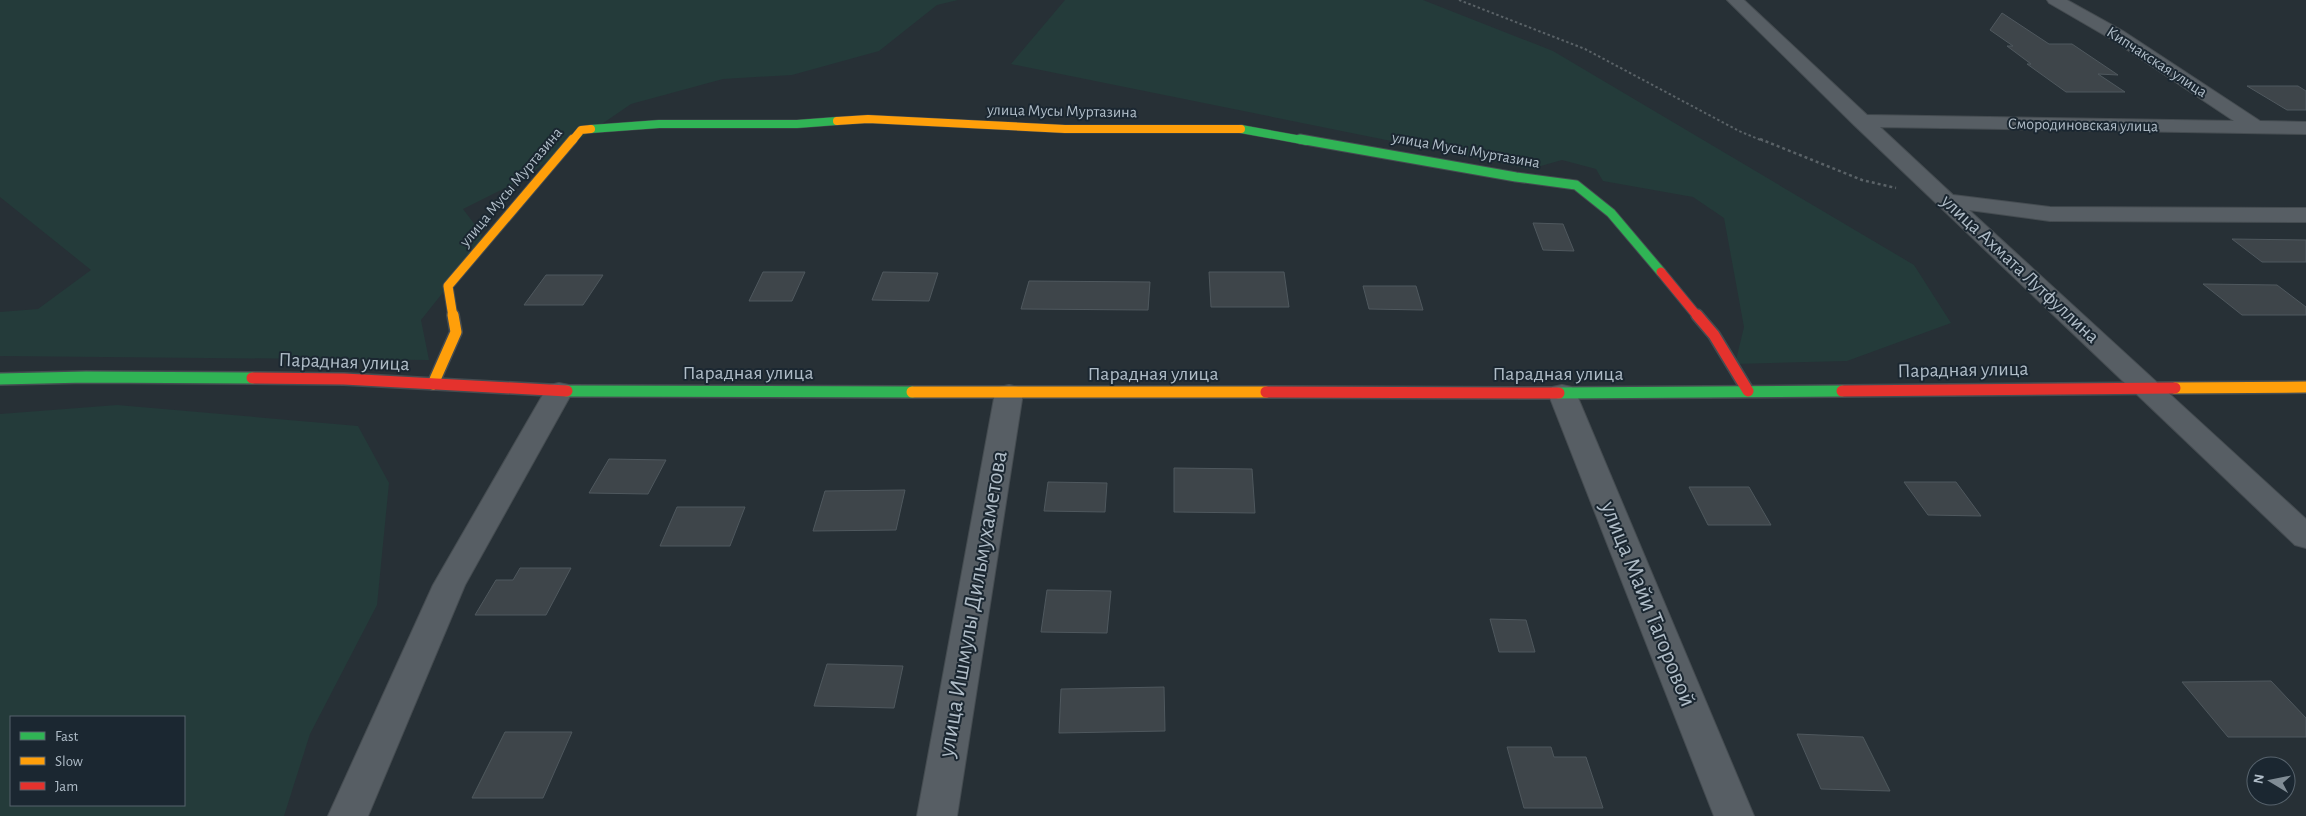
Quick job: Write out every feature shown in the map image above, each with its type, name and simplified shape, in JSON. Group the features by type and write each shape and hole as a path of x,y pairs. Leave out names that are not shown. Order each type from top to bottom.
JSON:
{"street":[{"name":"улица Ахмата Лутфуллина","path":"1734,0 1860,121 2148,387 2306,537"},
{"name":"Кипчакская улица","path":"2055,0 2117,35 2257,128"},
{"name":"улица Мусы Муртазина","path":"433,384 456,332 448,286 581,130 659,124 797,124 868,119 1065,129 1238,128 1516,177 1576,185 1611,213 1714,335 1748,391"},
{"name":"Смородиновская улица","path":"1860,121 2306,128"},
{"path":"1945,200 1999,209 2050,214 2306,215"},
{"name":"Парадная улица","path":"0,379 86,377 324,379 559,391 1562,393 2306,387"},
{"path":"348,816 449,585 559,391"},
{"name":"улица Ишмулы Дильмухаметова","path":"936,816 1009,392"},
{"name":"улица Майи Тагоровой","path":"1562,393 1734,816"}],"path":[{"path":"1459,0 1585,49 1739,131 1862,180 1899,189"}],"green space":[{"path":"0,0 958,0 937,5 879,51 792,75 723,79 631,104 519,181 463,209 482,234 476,251 421,320 429,360 0,356 0,312 38,309 91,270 0,197"},
{"path":"1065,0 1423,0 1553,51 1914,265 1951,323 1847,361 1735,364 1744,327 1724,218 1693,197 1603,181 1596,169 1562,160 1530,169 1011,64"},
{"path":"117,405 358,426 389,483 377,605 310,734 284,816 0,816 0,414"}],"building":[{"path":"2002,13 2049,44 2072,44 2118,75 2098,74 2125,92 2066,92 2027,64 2031,64 2007,46 2013,46 1990,30"},
{"path":"2247,86 2298,86 2306,91 2306,110 2287,110"},
{"path":"1533,223 1563,224 1574,251 1543,250"},
{"path":"2232,239 2306,240 2306,262 2262,262"},
{"path":"763,272 805,272 792,301 749,301"},
{"path":"883,272 938,273 929,301 872,300"},
{"path":"1209,272 1284,272 1289,307 1211,307"},
{"path":"546,275 603,275 583,305 524,305"},
{"path":"1029,281 1150,282 1148,310 1021,309"},
{"path":"2203,284 2277,285 2306,307 2306,315 2242,315"},
{"path":"1363,286 1416,286 1423,310 1369,309"},
{"path":"609,459 666,460 648,494 589,493"},
{"path":"1174,468 1252,469 1255,513 1174,512"},
{"path":"1048,482 1107,483 1105,512 1044,511"},
{"path":"1904,482 1956,482 1981,516 1928,515"},
{"path":"1689,487 1749,487 1771,525 1708,525"},
{"path":"905,490 896,530 813,531 825,491"},
{"path":"677,507 745,507 730,546 660,546"},
{"path":"520,568 571,568 546,615 475,615 496,580 513,580"},
{"path":"1047,590 1111,591 1107,633 1041,632"},
{"path":"1490,619 1526,620 1535,652 1499,652"},
{"path":"827,664 903,666 894,708 814,706"},
{"path":"2271,681 2306,718 2306,737 2228,737 2182,682"},
{"path":"1164,687 1165,731 1059,733 1061,689"},
{"path":"505,732 572,732 543,798 472,798"},
{"path":"1797,734 1863,737 1890,791 1821,789"},
{"path":"1507,747 1551,747 1554,757 1586,757 1603,808 1524,808"}],"traffic: fast":[{"path":"591,129 659,124 797,124 837,121"},
{"path":"1241,129 1516,177 1576,185 1611,213 1661,272"},
{"path":"0,379 86,377 252,378"},
{"path":"567,391 912,392"},
{"path":"1559,393 1842,391"}],"traffic: slow":[{"path":"837,121 868,119 1065,129 1241,129"},
{"path":"433,384 456,332 448,286 581,130 591,129"},
{"path":"2175,388 2306,387"},
{"path":"912,392 1266,392"}],"traffic: jam":[{"path":"1661,272 1714,335 1748,391"},
{"path":"252,378 344,379 567,391"},
{"path":"1842,391 2175,388"},
{"path":"1266,392 1559,393"}]}
